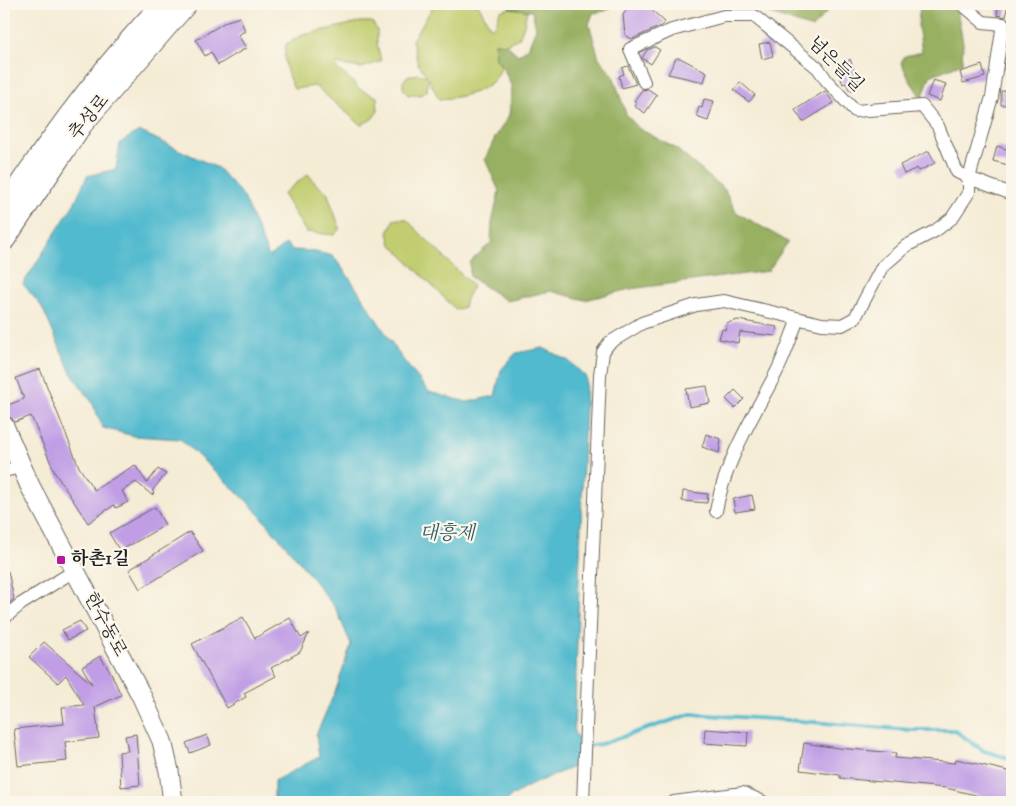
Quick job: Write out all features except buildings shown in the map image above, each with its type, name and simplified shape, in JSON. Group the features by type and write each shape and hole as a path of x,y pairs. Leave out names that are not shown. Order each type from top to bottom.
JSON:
{"main road":[{"name":"추성로","path":"4,208 65,120 104,68 163,4"},
{"name":"추성로","path":"4,240 82,124 186,4"},
{"path":"4,190 22,164 104,68"},
{"path":"4,252 66,158 91,114"}],"street":[{"path":"583,802 599,385 603,352 609,343 642,323 696,305 724,301 822,324 842,325 855,318 882,267 906,246 935,231 952,218 969,192 969,178 992,97 1003,24 983,22 962,4"},
{"name":"넘은들길","path":"644,82 630,49 672,30 724,16 754,16 818,68 827,81 855,111 922,106 938,126 957,172 969,178"},
{"path":"969,178 1012,194"},
{"path":"716,511 720,491 741,438 777,370 798,319"},
{"name":"한수동로","path":"4,426 12,469 74,571 142,695 156,726 167,762 173,802"},
{"path":"4,618 22,604 74,571"},
{"path":"674,802 743,793 763,802"}],"green space":[{"path":"435,4 478,4 491,28 496,24 500,11 510,8 527,10 519,38 506,44 495,43 496,59 501,66 493,82 467,95 439,99 428,78 427,91 420,95 408,95 403,88 403,82 407,76 419,74 427,76 418,64 412,40"},
{"path":"507,4 617,4 605,11 593,13 589,24 599,58 613,75 626,114 638,128 675,148 725,190 736,212 788,242 768,271 630,289 585,300 550,291 507,301 470,277 470,262 491,243 492,223 499,191 485,159 509,115 512,88 504,69 496,59 495,43 506,44 518,55 528,48 536,28 532,11 510,8"},
{"path":"764,4 834,4 812,28 771,14"},
{"path":"920,4 956,4 963,43 962,63 930,76 922,99 901,62 905,56 922,52 918,25"},
{"path":"360,22 372,22 377,30 377,44 381,61 362,68 336,64 337,69 359,89 377,97 378,111 372,119 361,125 315,86 294,89 285,62 286,44 303,35"},
{"path":"308,174 317,185 327,192 340,229 334,235 306,232 283,194"},
{"path":"394,219 406,219 473,286 464,307 456,310 391,244 388,233"}],"water":[{"name":"대흥제","path":"139,131 218,168 244,197 269,257 286,244 293,250 311,251 333,256 351,280 401,357 429,392 467,402 495,396 501,370 516,353 543,348 569,361 586,377 574,732 580,741 579,765 530,785 504,802 274,802 274,781 319,757 316,735 337,687 351,644 336,609 294,555 247,501 180,439 134,436 103,428 92,402 71,373 42,307 23,284 74,204 87,176 116,169 120,143"}],"waterway":[{"path":"587,746 601,744 691,714 910,730 954,730 984,751 1012,759"}],"place":[{"name":"하촌1길","path":"61,560"}]}
